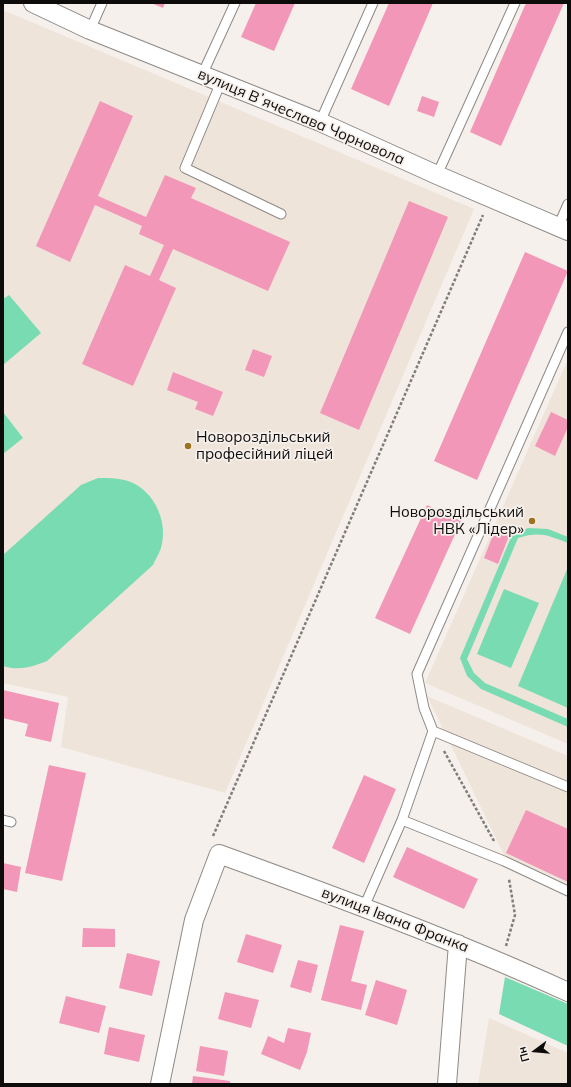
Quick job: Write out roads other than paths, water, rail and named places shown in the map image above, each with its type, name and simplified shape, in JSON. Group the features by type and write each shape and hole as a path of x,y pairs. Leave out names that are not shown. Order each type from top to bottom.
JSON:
{"street":[{"name":"вулиця Вʼячеслава Чорновола","path":"33,3 90,30 320,122 437,175 563,229"},
{"name":"вулиця Івана Франка","path":"160,1084 194,920 219,854 364,907 458,944 568,992"},
{"path":"447,1084 458,944"}],"lane":[{"path":"90,30 102,3"},
{"path":"202,75 235,3"},
{"path":"320,122 373,3"},
{"path":"437,175 515,3"},
{"path":"221,82 185,168 281,214"},
{"path":"563,229 568,204"},
{"path":"364,907 402,820 433,730 424,708 417,674 568,332"},
{"path":"433,730 568,787"},
{"path":"402,820 504,861 568,891"}],"place":[{"name":"Новороздільський професійний ліцей","path":"188,446"},
{"name":"Новороздільський НВК «Лідер»","path":"532,521"}]}
